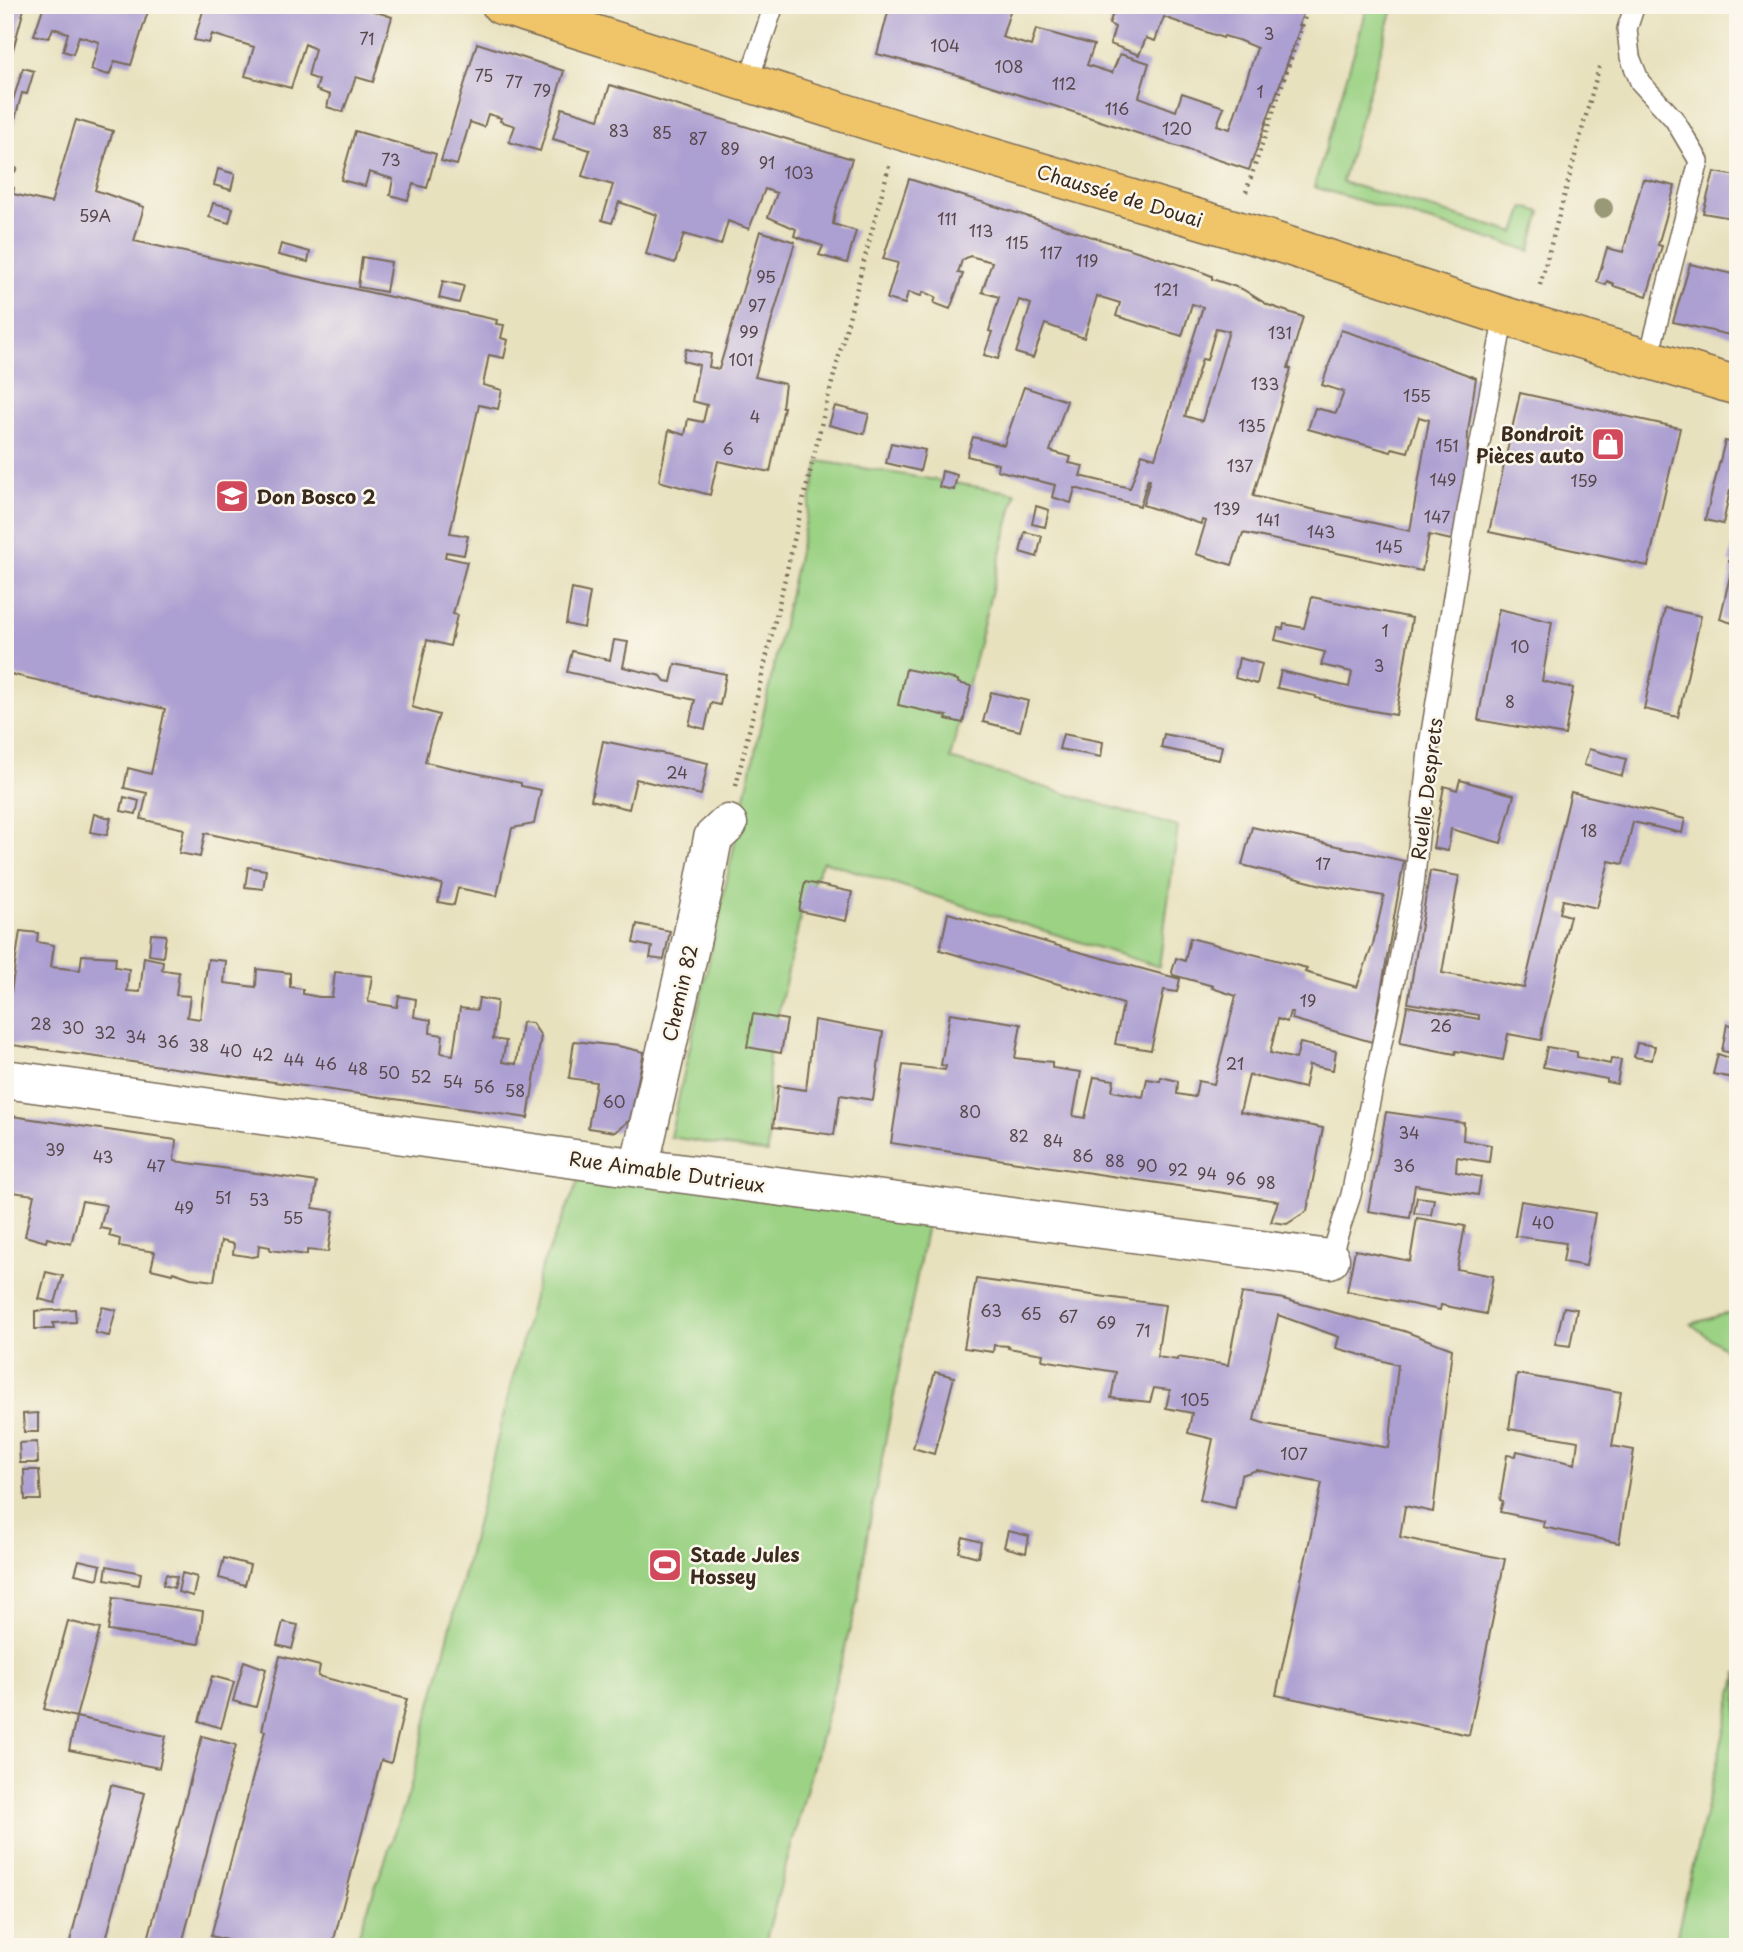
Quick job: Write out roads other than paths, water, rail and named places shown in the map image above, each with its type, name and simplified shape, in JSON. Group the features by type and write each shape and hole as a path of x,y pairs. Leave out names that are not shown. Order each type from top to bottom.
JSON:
{"main road":[{"name":"Chaussée de Douai","path":"501,5 899,130 1234,229 1738,386"}],"street":[{"name":"Chemin 82","path":"639,1168 713,838 727,824"},
{"name":"Rue Aimable Dutrieux","path":"5,1079 639,1168 1330,1259"}],"lane":[{"path":"748,82 774,5"},
{"path":"1635,5 1627,29 1630,57 1640,82 1674,119 1699,161 1648,360"},
{"name":"Ruelle Desprets","path":"1330,1259 1351,1195 1414,886 1428,751 1467,511 1517,319"}],"place":[{"name":"Bondroit Pièces auto","path":"1608,444"},
{"name":"Don Bosco 2","path":"232,496"},
{"name":"Stade Jules Hossey","path":"665,1565"}]}
